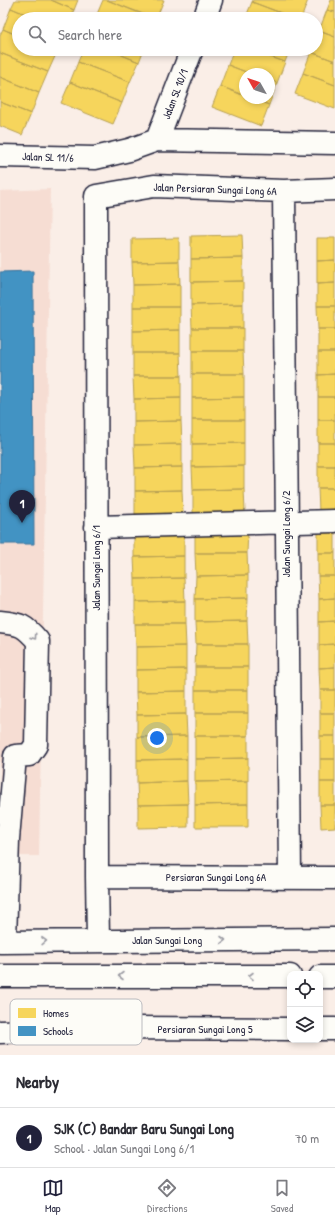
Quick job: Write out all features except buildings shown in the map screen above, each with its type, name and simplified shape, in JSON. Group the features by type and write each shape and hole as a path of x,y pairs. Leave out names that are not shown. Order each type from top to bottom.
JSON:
{"street":[{"path":"207,12 211,0"},
{"name":"Jalan SL 10/1","path":"157,140 189,56"},
{"path":"157,140 335,143"},
{"name":"Jalan SL 11/6","path":"0,156 95,158 129,150 157,140"},
{"name":"Jalan Persiaran Sungai Long 6A","path":"96,196 154,186 284,191 335,189"},
{"name":"Jalan Sungai Long 6/2","path":"284,191 290,877"},
{"name":"Jalan Sungai Long 6/1","path":"96,196 98,940"},
{"path":"96,527 286,521 335,521"},
{"path":"0,622 18,624 30,631 38,641 36,745 29,755 15,756 5,803 8,839 4,873 3,941"},
{"name":"Persiaran Sungai Long 6A","path":"97,877 335,878"},
{"name":"Jalan Sungai Long","path":"3,941 335,939"},
{"path":"0,976 287,976"},
{"path":"323,976 335,976"},
{"name":"Persiaran Sungai Long 5","path":"142,1028 287,1029"},
{"path":"323,1029 335,1029"},
{"name":"Persiaran Sungai Long 5","path":"0,1032 10,1032"}],"shaded area":[{"path":"50,189 39,856 0,856 0,191"}],"place":[{"name":"SJK (C) Bandar Baru Sungai Long","path":"22,523"}]}
